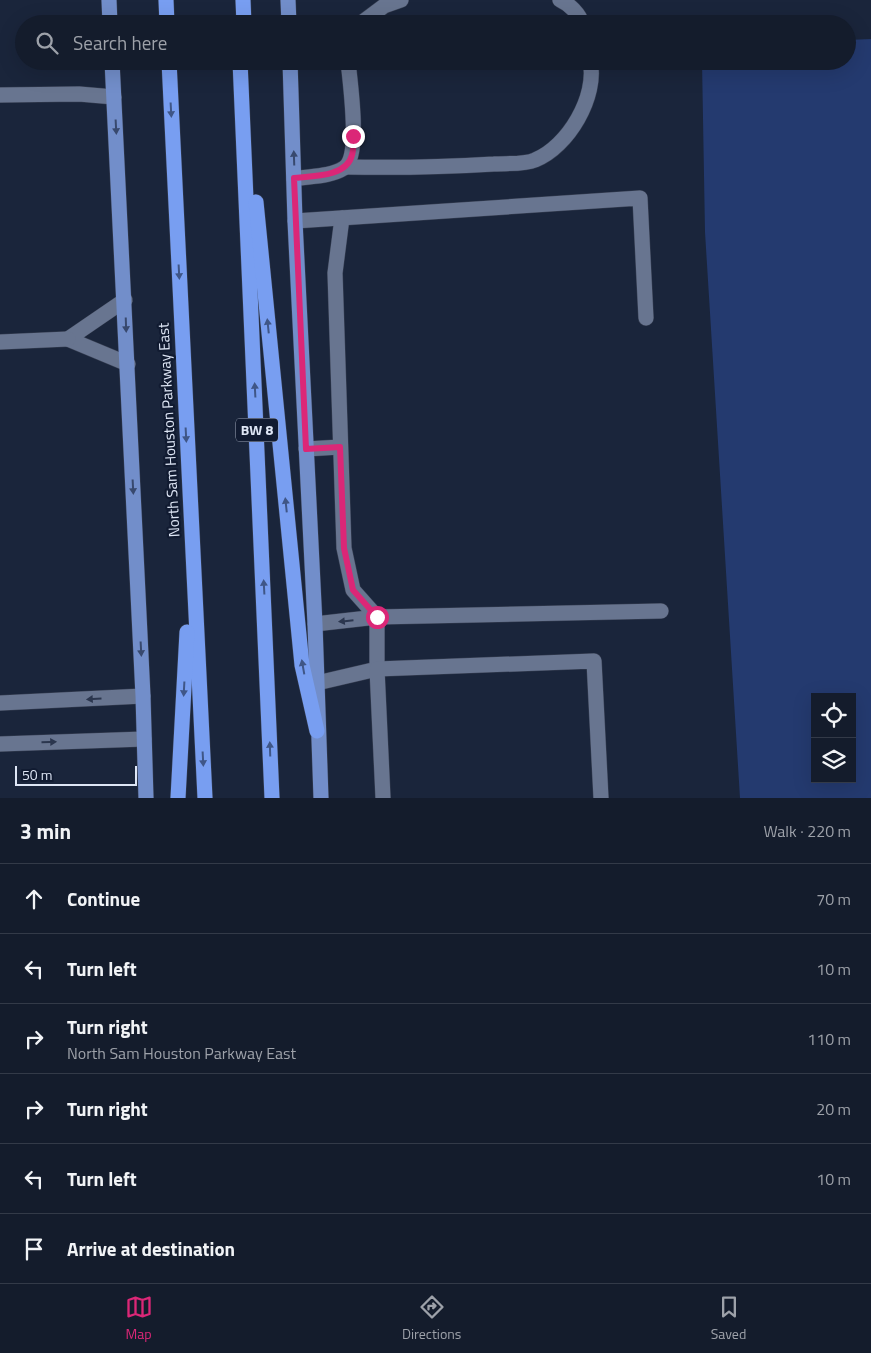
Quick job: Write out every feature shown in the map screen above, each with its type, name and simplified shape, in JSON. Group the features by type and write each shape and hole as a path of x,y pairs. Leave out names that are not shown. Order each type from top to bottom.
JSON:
{"highway":[{"path":"166,0 167,15"},
{"path":"237,0 238,15"},
{"path":"243,0 244,15"},
{"name":"North Sam Houston Parkway East","path":"169,70 205,798"},
{"name":"BW 8","path":"240,70 272,798"},
{"path":"247,70 261,256 302,665 317,731"},
{"path":"178,798 192,553"}],"main road":[{"path":"109,0 110,15"},
{"path":"288,0 289,15"},
{"path":"112,70 128,364 146,798"},
{"path":"290,70 295,221 315,624 317,731 321,798"}],"street":[{"path":"372,15 384,6 401,0"},
{"path":"560,0 567,3 578,15"},
{"path":"346,167 352,156 353,136 349,70"},
{"path":"294,178 334,173 346,167 424,169 533,161 550,152 581,116 594,74 593,70"},
{"path":"0,95 80,94 114,97"},
{"path":"295,221 640,198 646,318"},
{"path":"342,218 334,273 344,548 353,590 377,617 377,669 383,798"},
{"path":"68,339 125,300"},
{"path":"0,342 68,339 128,364"},
{"path":"306,449 340,447"},
{"path":"315,624 377,617 661,611"},
{"path":"316,682 377,669 594,661 601,798"},
{"path":"0,703 143,696"},
{"path":"0,744 144,739"}],"shaded area":[{"path":"871,39 871,798 740,798 705,232 702,70 856,70 856,40"}],"route":[{"path":"353,136 352,156 346,167 334,173 294,178 306,449 340,447 344,548 353,590 377,617"}]}
